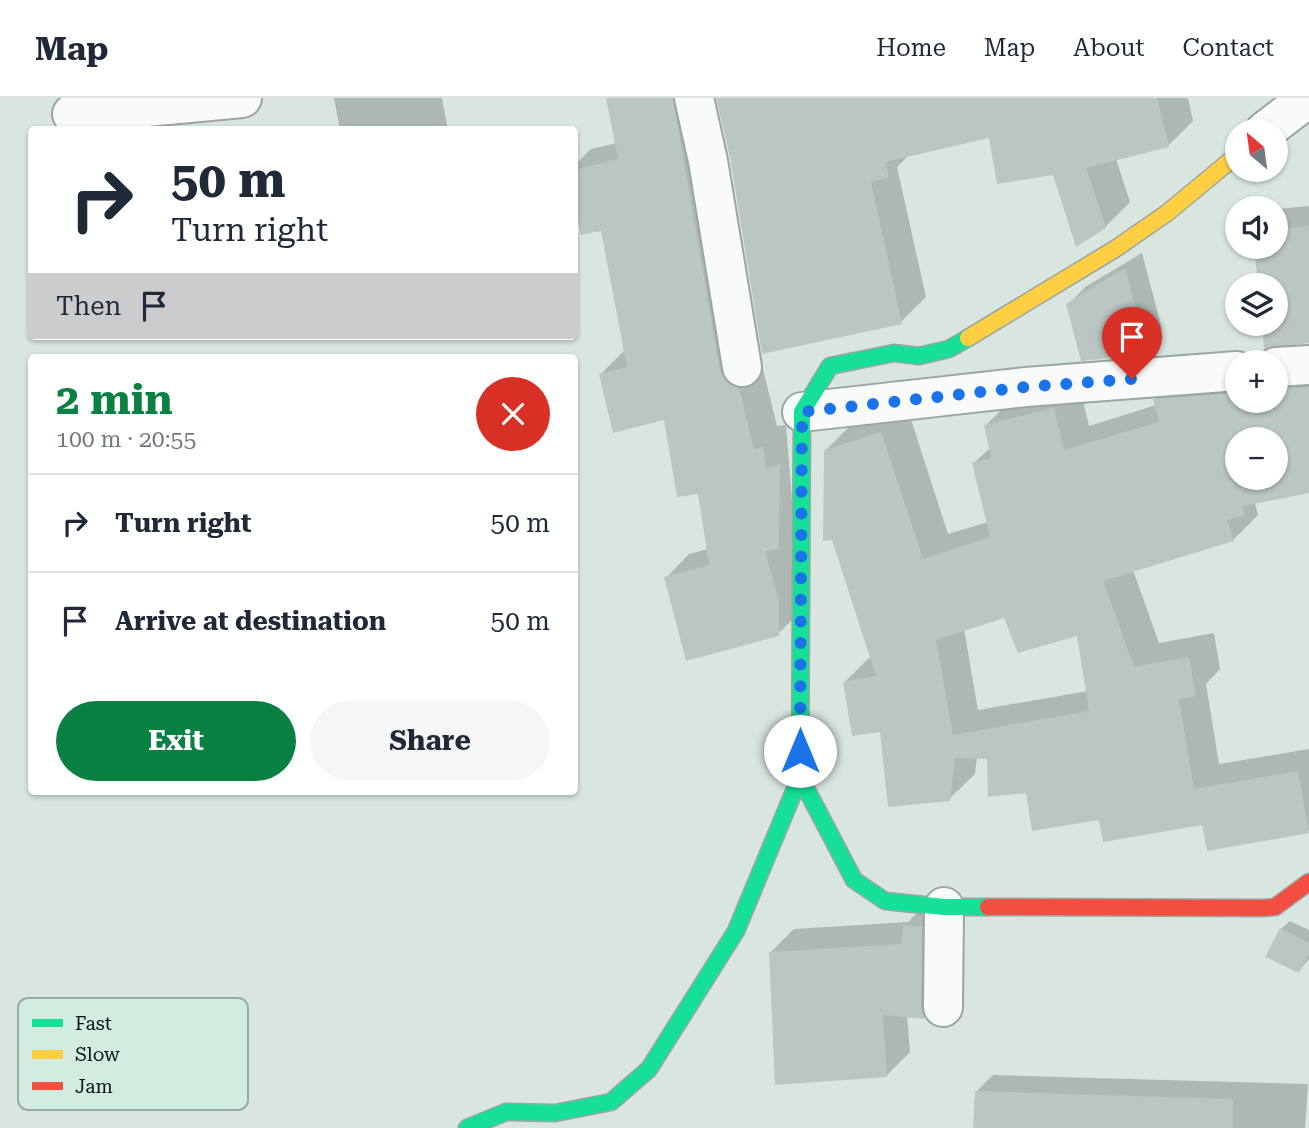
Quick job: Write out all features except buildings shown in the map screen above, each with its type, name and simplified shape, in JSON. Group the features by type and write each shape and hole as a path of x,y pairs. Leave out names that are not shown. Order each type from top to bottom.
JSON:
{"street":[{"path":"72,114 242,98"},
{"path":"694,98 708,161 742,367"},
{"path":"1281,119 1308,98"},
{"path":"467,1128 506,1112 555,1113 611,1102 649,1069 736,931 800,777 802,412 830,366 894,353 919,356 949,349 1115,249 1167,213 1225,165"},
{"path":"1288,367 1309,365"},
{"path":"802,412 1026,387 1225,372"},
{"path":"800,777 854,880 885,901 944,906 1265,908 1275,907 1305,894"},
{"path":"943,1007 944,906"}],"traffic: fast":[{"path":"968,338 949,349 919,356 894,353 830,366 802,412 800,777 854,880 885,901 944,907 988,907"},
{"path":"467,1128 506,1112 555,1113 611,1102 649,1069 736,931 800,777"}],"traffic: slow":[{"path":"968,338 1115,249 1167,213 1225,165"}],"traffic: jam":[{"path":"988,907 1264,908 1275,907 1309,882"}],"route":[{"path":"800,751 802,412 1026,387 1132,379"}]}
